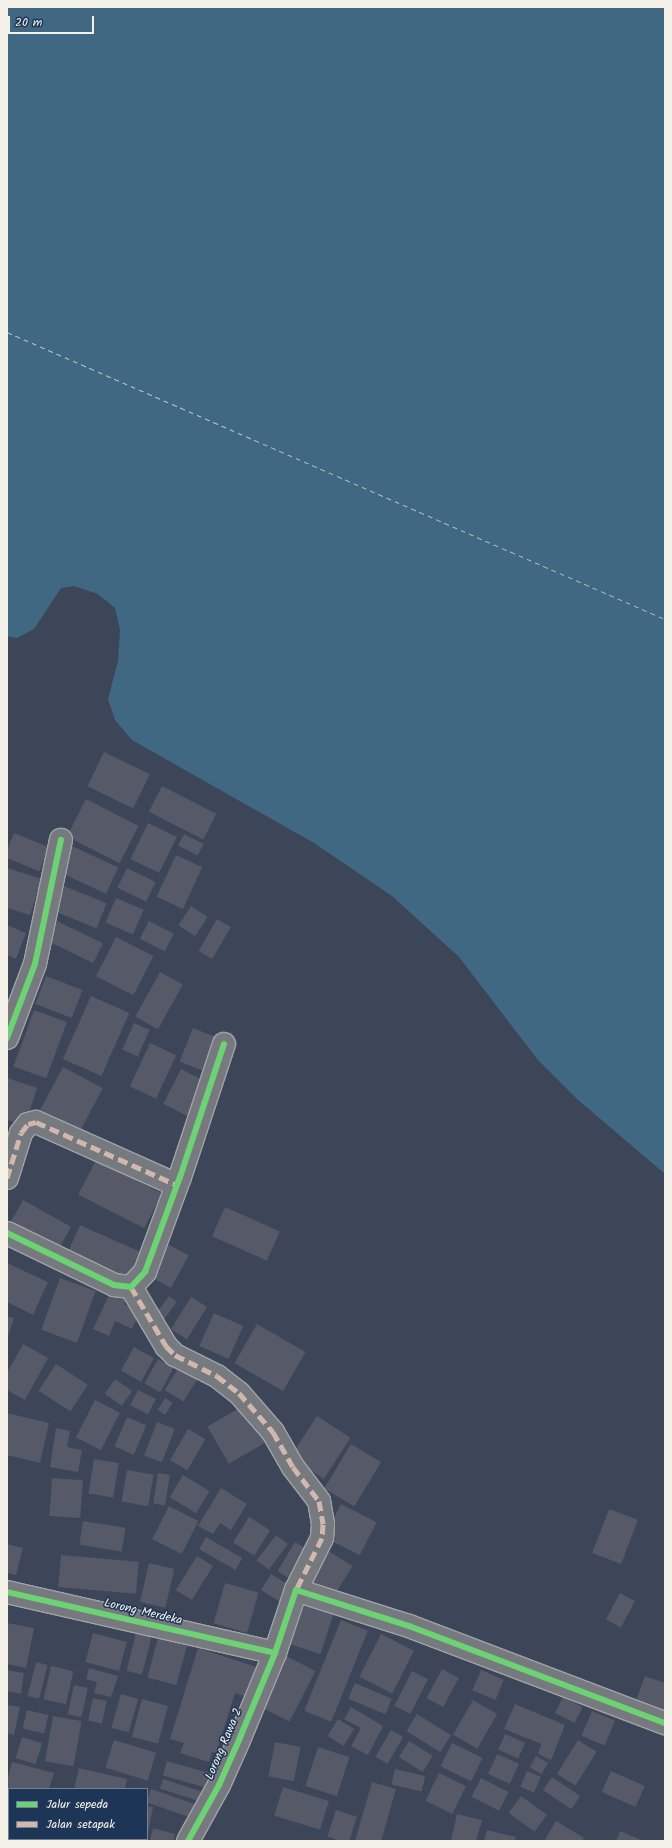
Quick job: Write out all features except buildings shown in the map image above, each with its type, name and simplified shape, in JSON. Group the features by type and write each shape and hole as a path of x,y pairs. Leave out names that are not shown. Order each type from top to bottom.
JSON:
{"street":[{"path":"7,1038 35,964 61,840"},
{"path":"7,1233 114,1284 131,1287 145,1272 177,1185 224,1044"},
{"path":"7,1178 21,1133 28,1124 36,1122 177,1185"},
{"name":"Lorong Rawa 2","path":"131,1287 166,1346 176,1355 228,1382 273,1432 293,1467 318,1502 323,1524 322,1538 296,1590 275,1653 219,1785 188,1841"},
{"path":"296,1590 409,1626 665,1723"},
{"name":"Lorong Merdeka","path":"7,1592 275,1653"}],"water":[{"path":"7,7 665,7 665,1174 577,1099 538,1060 459,957 392,896 314,843 132,740 115,720 108,699 118,661 120,630 115,608 98,594 74,586 61,588 34,629 17,638 7,636"}],"ferry route":[{"path":"7,332 665,619"}],"marked path":[{"path":"7,1178 21,1133 28,1124 36,1122 177,1185"},
{"path":"131,1287 166,1346 175,1355 217,1376 239,1393 273,1432 293,1467 319,1501 323,1524 322,1538 296,1590"}],"cycle path":[{"path":"7,1038 35,964 61,840"},
{"path":"7,1233 114,1285 131,1287 145,1272 180,1177 224,1044"},
{"path":"188,1841 219,1785 239,1740 275,1653 296,1590 409,1626 665,1723"},
{"path":"7,1592 275,1653"}]}
